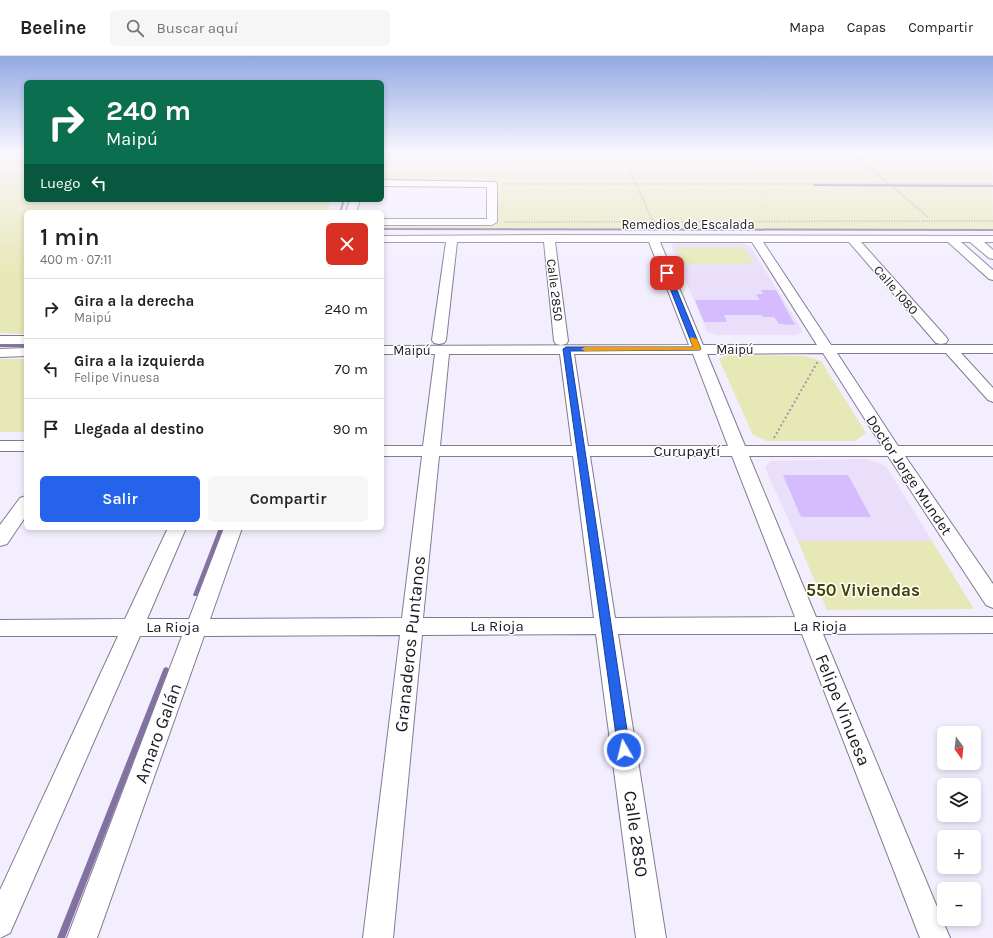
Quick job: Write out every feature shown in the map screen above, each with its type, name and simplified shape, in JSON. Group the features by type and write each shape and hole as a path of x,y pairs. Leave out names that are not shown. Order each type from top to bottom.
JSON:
{"street":[{"path":"384,222 492,222 496,194"},
{"name":"Calle 2850","path":"549,238 651,938"},
{"name":"Felipe Vinuesa","path":"653,238 935,938"},
{"name":"Doctor Jorge Mundet","path":"755,238 822,350 893,451 993,600"},
{"name":"Remedios de Escalada","path":"384,239 993,239"},
{"name":"Granaderos Puntanos","path":"378,938 431,451 452,239"},
{"name":"Calle 1080","path":"852,239 993,397"},
{"path":"951,239 993,276"},
{"path":"973,239 993,256"},
{"path":"0,340 24,340"},
{"name":"Maipú","path":"384,340 441,345 696,345 822,350 946,345 993,340"},
{"name":"Maipú","path":"384,350 441,345"},
{"name":"Maipú","path":"946,345 993,349"},
{"path":"0,353 24,352"},
{"path":"0,446 24,446"},
{"name":"Curupaytí","path":"384,451 993,451"},
{"path":"0,539 24,505"},
{"path":"0,923 131,627 176,530"},
{"name":"Amaro Galán","path":"82,938 232,530"},
{"name":"La Rioja","path":"0,628 993,625"}],"path":[{"path":"641,194 654,222"},
{"path":"902,194 930,218"},
{"path":"492,222 993,221"},
{"path":"772,441 822,350"}],"shaded area":[{"path":"675,243 741,243 750,246 803,331 797,335 716,335 707,331 671,246"},
{"path":"867,459 886,466 932,541 798,541 765,468 770,461"}],"green space":[{"path":"0,194 24,194 24,202 331,202 328,210 24,210 24,334 0,333"},
{"path":"492,194 993,194 993,229 384,230 384,222 492,222"},
{"path":"676,247 744,247 754,264 683,264"},
{"path":"726,355 805,356 821,361 866,433 855,441 767,441 753,435 719,359"},
{"path":"0,359 24,359 24,432 0,432"},
{"path":"798,541 932,541 974,609 827,610"}],"building":[{"path":"761,290 776,290 795,325 779,324 774,317 762,317 762,315 724,315 727,322 704,322 695,300 760,300 756,294 763,294"},
{"path":"783,475 848,475 871,517 801,517"}],"waterway":[{"path":"341,210 343,202"},
{"path":"384,229 993,230"},
{"path":"845,345 993,345"},
{"path":"0,346 24,346"},
{"path":"196,595 221,530"},
{"path":"61,938 166,670"}],"slow traffic":[{"path":"585,349 697,349 694,339"}],"district":[{"name":"550 Viviendas","path":"863,590"}],"route":[{"path":"624,750 566,349 697,349 667,273"}]}
